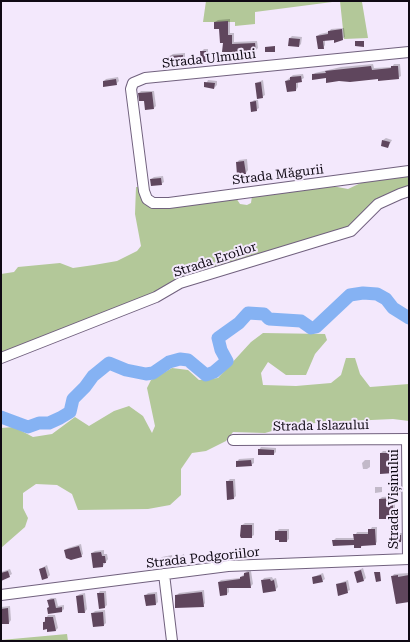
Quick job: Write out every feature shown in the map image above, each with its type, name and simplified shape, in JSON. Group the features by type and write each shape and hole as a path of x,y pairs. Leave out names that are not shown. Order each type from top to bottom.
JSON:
{"street":[{"name":"Strada Ulmului","path":"150,201 144,191 131,89 132,83 145,78 409,52"},
{"name":"Strada Măgurii","path":"150,201 157,204 169,203 409,172"},
{"name":"Strada Eroilor","path":"1,358 156,297 180,283 351,231 378,204 409,191"},
{"name":"Strada Islazului","path":"233,440 408,439"},
{"name":"Strada Vișinului","path":"408,439 408,559"},
{"name":"Strada Podgoriilor","path":"1,596 228,566 408,559"},
{"path":"164,574 172,641"}],"green space":[{"path":"206,1 340,1 255,12 255,24 235,26 235,22 203,22"},
{"path":"340,1 367,1 362,2 368,38 344,39"},
{"path":"409,176 409,188 346,230 146,298 1,355 1,274 14,272 18,267 60,263 73,268 94,265 117,261 137,251 141,246 135,214 136,187 140,187 146,201 236,198 240,204 247,205 251,203 252,196 332,186 348,189 365,181"},
{"path":"263,333 325,334 327,340 315,354 306,375 286,375 268,362 261,373 263,385 296,386 331,383 341,375 346,358 355,358 360,374 370,387 409,384 409,421 393,419 328,422 293,425 265,433 233,432 226,441 206,451 192,453 181,469 181,495 170,505 148,509 78,510 72,494 57,485 36,484 23,493 23,508 28,518 25,527 1,548 1,428 14,427 33,437 52,434 75,417 89,426 114,411 129,406 143,416 152,433 155,426 147,388 151,380 172,368 188,370 199,380 218,378 251,342"},
{"path":"67,634 68,641 1,641 1,640"}],"building":[{"path":"228,21 228,35 232,35 232,44 255,43 256,52 222,52 223,43 220,43 219,29 214,29 214,22"},
{"path":"342,29 343,40 334,43 334,40 323,41 324,49 318,49 316,36 328,34 328,31"},
{"path":"289,38 300,39 299,47 288,46"},
{"path":"355,41 364,41 364,47 355,46"},
{"path":"275,46 275,52 265,52 265,47"},
{"path":"200,51 206,51 206,62 201,62"},
{"path":"183,55 183,61 170,62 169,56"},
{"path":"371,66 372,70 398,66 399,79 378,81 378,79 350,82 339,81 326,83 326,78 312,80 312,74 326,73 325,71"},
{"path":"301,76 302,82 296,83 296,91 287,92 285,81 290,80 290,77"},
{"path":"116,79 117,85 103,87 103,81"},
{"path":"204,82 215,83 214,89 204,87"},
{"path":"261,82 263,98 257,99 255,83"},
{"path":"152,92 154,109 145,110 144,101 139,101 138,93"},
{"path":"256,101 257,111 251,112 250,102"},
{"path":"382,140 390,142 388,148 381,146"},
{"path":"244,161 246,174 237,175 236,162"},
{"path":"161,178 162,185 151,186 150,179"},
{"path":"258,449 274,450 274,455 258,455"},
{"path":"380,453 394,453 394,473 380,474"},
{"path":"251,460 252,466 236,467 236,461"},
{"path":"226,481 233,481 234,499 227,500"},
{"path":"393,498 393,519 379,519 379,499"},
{"path":"241,525 252,525 252,538 241,538"},
{"path":"368,529 375,529 376,545 361,546 361,548 354,548 354,545 333,546 332,540 354,540 353,534 368,534"},
{"path":"275,531 287,531 287,542 279,542 279,540 275,540"},
{"path":"391,535 401,535 401,542 391,543"},
{"path":"79,546 82,557 71,560 66,558 64,550"},
{"path":"101,552 102,556 105,556 106,563 103,563 103,567 93,568 91,553"},
{"path":"170,557 171,563 160,564 159,559"},
{"path":"45,567 48,578 42,580 39,569"},
{"path":"361,570 364,581 357,583 354,572"},
{"path":"8,571 10,577 1,581 1,573"},
{"path":"249,572 251,588 227,588 227,595 220,596 218,582 240,579 240,577 244,576 244,573"},
{"path":"374,572 380,572 381,581 376,582"},
{"path":"321,575 323,582 313,584 312,577"},
{"path":"398,575 398,577 409,575 409,602 396,604 391,576"},
{"path":"270,579 271,581 274,580 276,591 263,593 261,580"},
{"path":"346,582 348,593 338,596 336,584"},
{"path":"202,592 204,607 175,608 175,595"},
{"path":"97,593 104,593 105,608 99,609"},
{"path":"155,594 156,605 146,606 144,595"},
{"path":"83,595 85,613 78,613 76,596"},
{"path":"54,599 56,608 62,607 62,612 48,614 47,608 49,607 47,600"},
{"path":"8,608 9,624 1,624 1,609"},
{"path":"103,612 104,626 93,627 91,613"},
{"path":"45,617 53,617 56,631 47,632 47,629 43,630 43,622 45,622"}],"waterway":[{"path":"1,417 28,427 39,423 49,423 60,418 70,412 73,399 93,376 109,363 126,370 146,374 153,373 169,362 180,359 188,360 206,375 214,372 227,361 221,350 218,338 239,323 248,313 264,314 269,319 301,321 311,328 316,327 350,295 363,293 377,294 386,299 393,308 409,318"}]}
